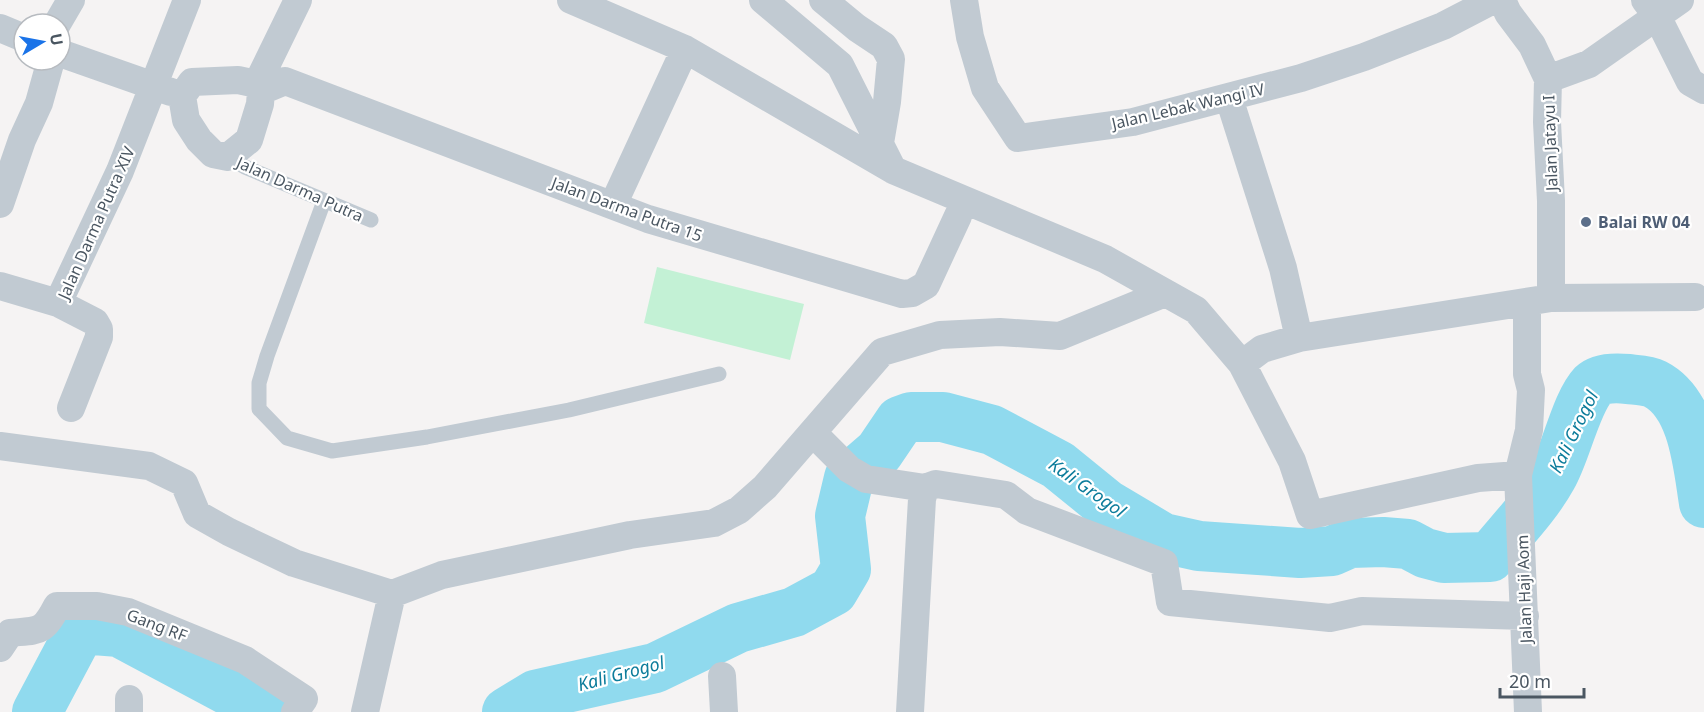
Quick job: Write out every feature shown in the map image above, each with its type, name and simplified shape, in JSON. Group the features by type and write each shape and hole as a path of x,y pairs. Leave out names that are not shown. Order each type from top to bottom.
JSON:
{"street":[{"name":"Jalan Darma Putra XIV","path":"71,408 99,338 99,329 95,322 58,303 120,171 187,0"},
{"path":"259,88 238,80 192,82 182,96 186,120 213,154 228,158 249,140 260,105 259,88 298,0"},
{"path":"571,0 685,49 893,170 1105,260 1196,309 1242,364 1292,462 1310,515 1478,478 1518,475"},
{"path":"763,0 840,64 893,170"},
{"path":"823,0 857,28 884,46 891,58 880,143"},
{"name":"Jalan Lebak Wangi IV","path":"964,0 970,38 985,88 1018,138 1133,122 1301,78 1364,57 1443,26 1493,0"},
{"name":"Jalan Jatayu I","path":"1502,0 1508,13 1532,45 1548,79 1547,122 1551,201 1527,374 1531,390 1529,430 1518,475 1520,503"},
{"path":"1548,79 1589,64 1661,5 1690,82 1704,90"},
{"path":"613,206 685,49"},
{"path":"72,57 182,96"},
{"path":"0,204 22,140 39,103 48,72"},
{"name":"Jalan Darma Putra 15","path":"259,88 285,81 648,219 902,294 912,293 926,285 958,216"},
{"path":"1229,98 1283,268 1299,338"},
{"path":"0,286 58,303"},
{"path":"0,446 149,466 184,483 197,514 229,532 294,563 392,594 442,575 630,535 714,523 739,510 765,487 882,352 940,335 1000,332 1060,336 1165,292"},
{"path":"1242,364 1262,349 1299,338 1539,300 1695,297"},
{"path":"813,433 857,474 924,488 936,484 1006,495 1027,511 1164,563 1170,602 1330,618 1362,611 1525,616"},
{"path":"910,712 924,488"},
{"name":"Jalan Haji Aom","path":"1520,503 1528,712"},
{"path":"365,712 392,594"},
{"name":"Gang RF","path":"0,648 10,633 33,631 47,625 57,606 97,606 128,612 245,660 306,708"},
{"path":"0,615 16,620 33,631"},
{"path":"722,676 723,712"}],"lane":[{"name":"Jalan Darma Putra","path":"228,158 371,220"},
{"path":"324,201 259,383 258,409 287,438 332,451 415,439 569,410 719,374"}],"green space":[{"path":"657,267 804,304 790,360 644,323"}],"waterway":[{"name":"Kali Grogol","path":"507,712 535,695 655,668 738,628 794,612 833,591 846,569 840,516 849,478 879,452 900,421 911,417 943,417 992,430 1058,465 1106,504 1163,538 1199,546 1300,553 1332,551 1350,543 1383,542 1408,544 1425,553 1444,558 1490,557 1546,488 1557,467 1581,404 1593,385 1596,382 1610,379 1638,380 1655,384 1668,393 1678,406 1692,437 1704,503"},
{"name":"Kali Grogol","path":"37,712 81,629 119,632 269,712"}],"place":[{"name":"Balai RW 04","path":"1586,222"}]}
